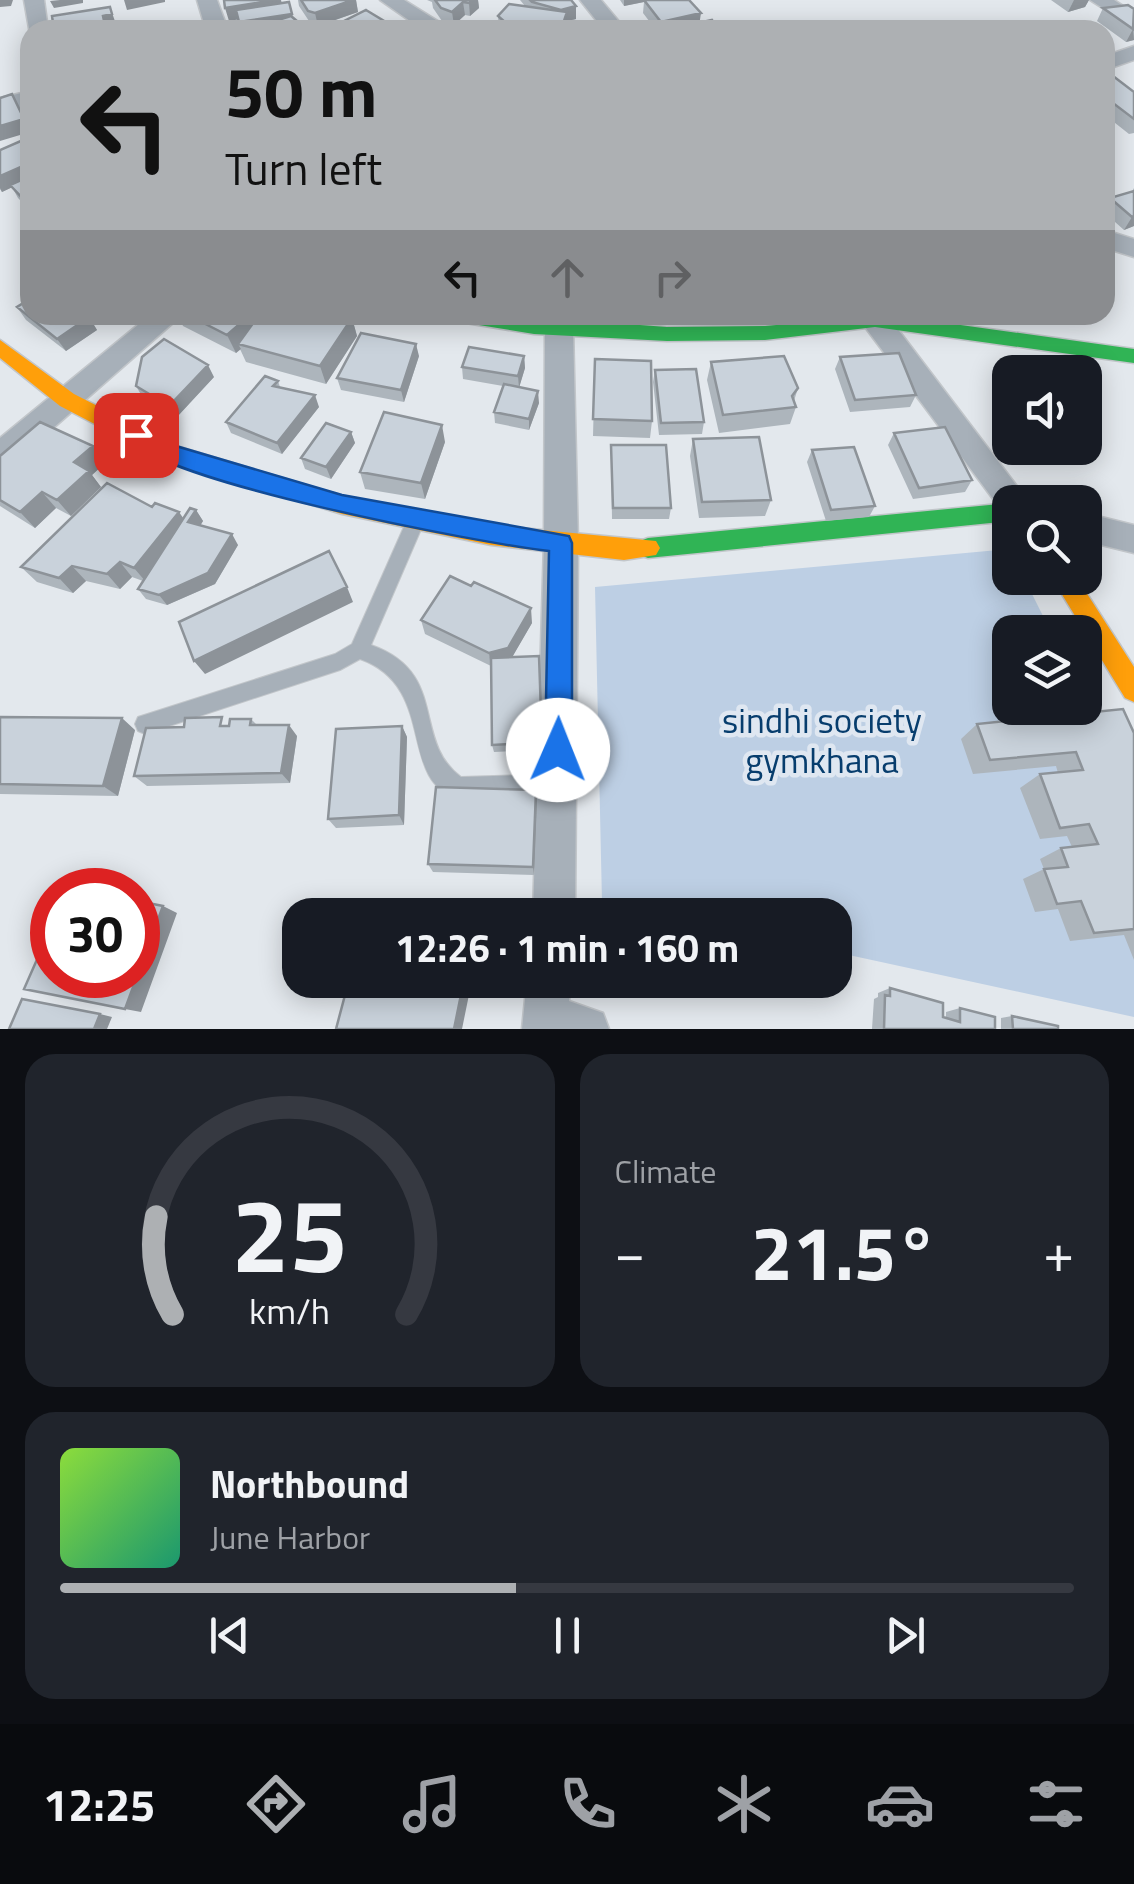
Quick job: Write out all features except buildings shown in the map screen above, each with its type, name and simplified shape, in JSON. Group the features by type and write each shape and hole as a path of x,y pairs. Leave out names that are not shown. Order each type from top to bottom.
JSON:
{"street":[{"path":"390,0 419,20"},
{"path":"590,0 607,20"},
{"path":"1100,0 1134,22"},
{"path":"0,456 156,325"},
{"path":"536,325 765,334 823,325"},
{"path":"880,325 1000,485"},
{"path":"927,325 1134,356"},
{"path":"555,898 561,543 559,328"},
{"path":"0,347 67,400 170,453 342,504 416,520 624,550 992,514"},
{"path":"1102,531 1134,539"},
{"path":"1075,595 1134,690"}],"lane":[{"path":"145,724 340,661 359,650 416,520"},
{"path":"359,650 384,655 404,674 428,736 431,758 441,776 459,788 558,784"}],"green space":[{"name":"sindhi society gymkhana","path":"992,551 992,595 1032,595 1042,615 992,615 992,725 1098,725 1134,796 1134,1017 852,956 852,898 602,898 595,587"}],"traffic: fast":[{"path":"522,325 667,334 765,333 833,325"},
{"path":"911,325 1134,356"},
{"path":"648,548 992,514"}],"traffic: slow":[{"path":"0,347 67,400 170,453 342,505 491,535 624,550 648,548"},
{"path":"1075,595 1134,690"}],"route":[{"path":"136,435 170,453 342,504 490,534 561,543 558,750"}]}
